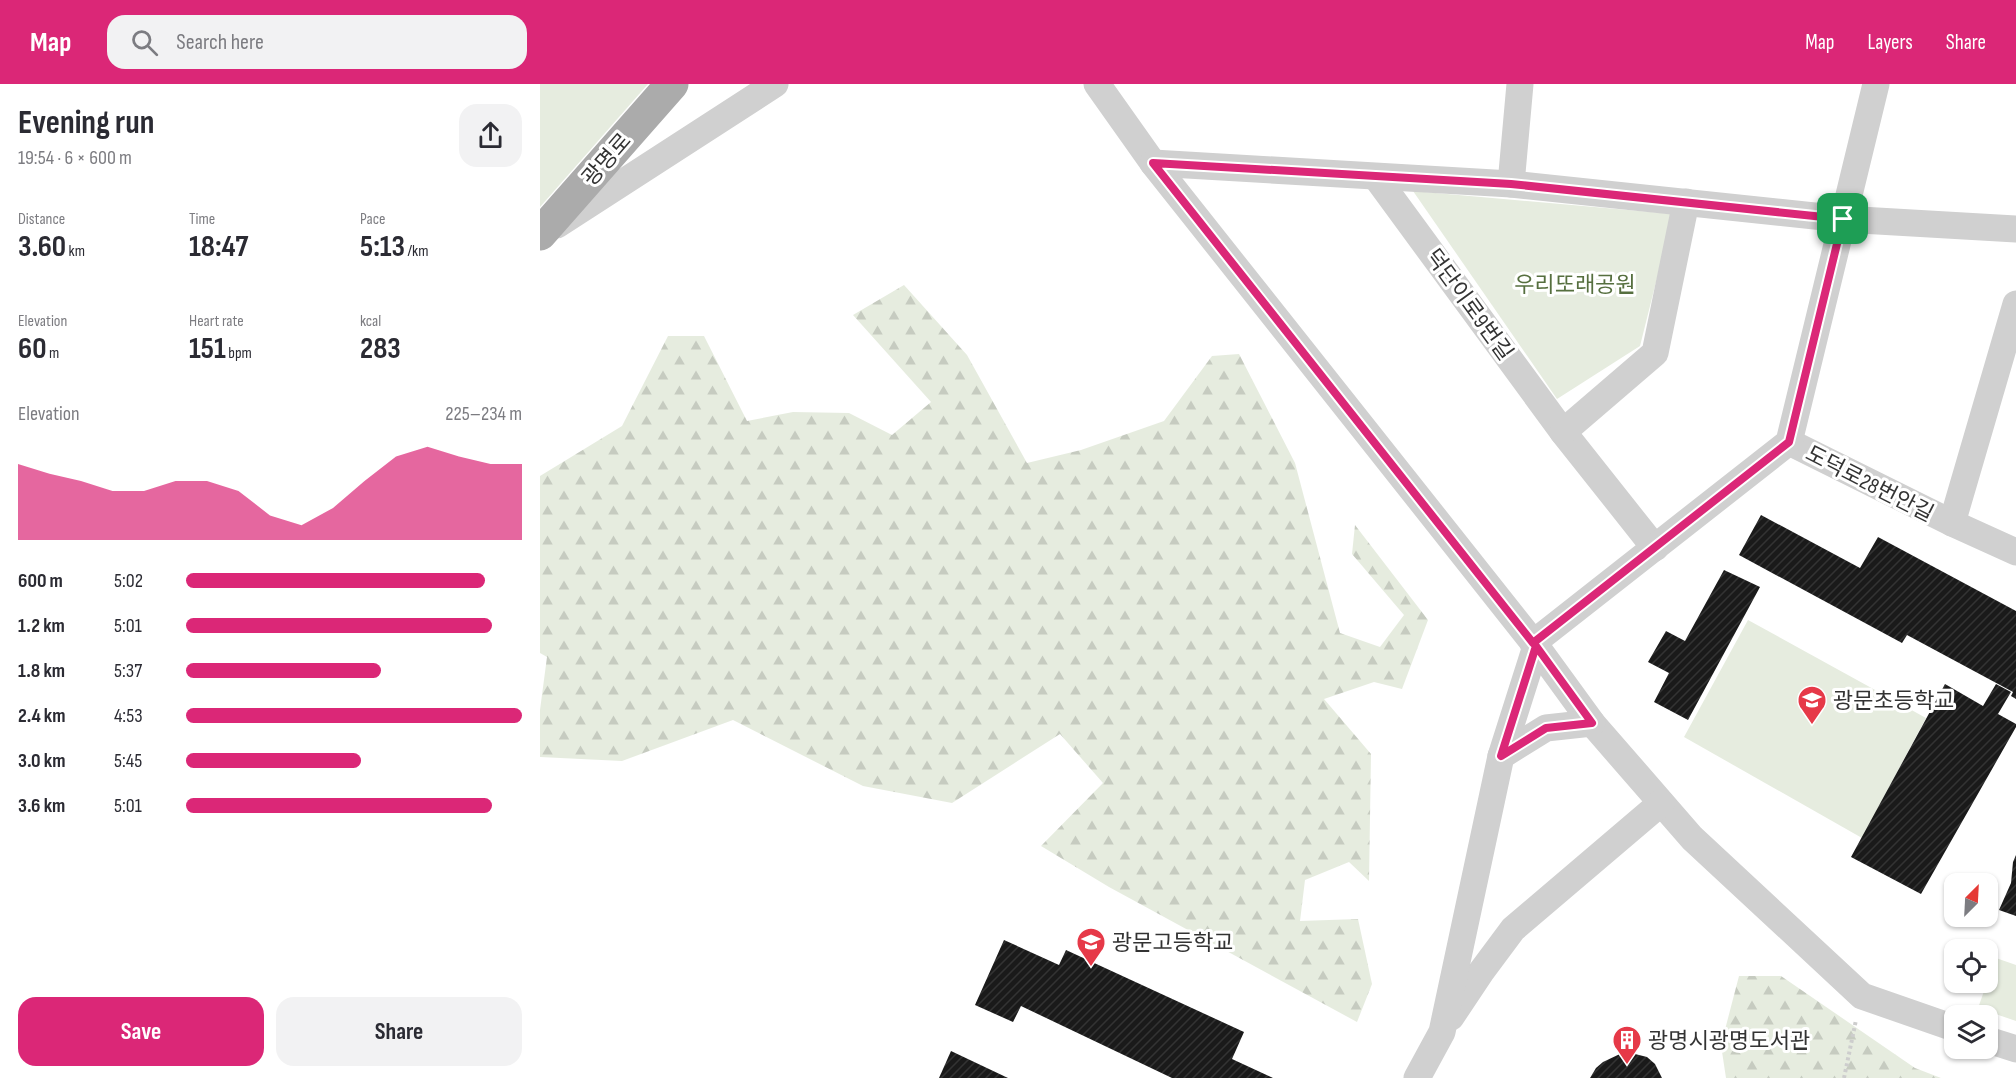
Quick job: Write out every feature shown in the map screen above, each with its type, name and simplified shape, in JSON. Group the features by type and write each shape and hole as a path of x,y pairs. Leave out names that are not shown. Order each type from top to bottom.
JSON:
{"main road":[{"name":"광명로","path":"540,235 672,84"}],"street":[{"path":"540,235 775,84"},
{"path":"1097,84 1153,163 1534,645 1592,723 1692,838 1862,996 1944,1025"},
{"path":"1511,184 1520,84"},
{"path":"1442,1032 1501,756 1534,645 1789,442 1876,84"},
{"path":"1153,163 1511,184 1843,219 2016,229"},
{"name":"덕단이로9번길","path":"1376,177 1563,432 1655,548"},
{"path":"1563,432 1655,353 1686,202"},
{"name":"도덕로28번안길","path":"1952,523 2016,304"},
{"name":"도덕로28번안길","path":"1789,442 1952,523 2016,552"},
{"path":"1501,756 1546,728 1592,723"},
{"path":"1417,1078 1442,1032 1481,972 1513,929 1661,803"},
{"path":"1998,1043 2016,1049"}],"path":[{"path":"1844,1078 1862,996"}],"green space":[{"path":"540,84 648,84 540,207"},
{"name":"우리또래공원","path":"1413,191 1673,214 1640,346 1557,399"},
{"path":"904,285 967,355 1027,463 1081,450 1164,421 1212,356 1239,354 1295,463 1340,633 1380,647 1404,615 1352,554 1355,525 1428,620 1402,689 1374,682 1324,699 1371,754 1369,881 1349,862 1305,880 1300,921 1358,919 1372,984 1357,1022 1109,887 1041,846 1103,783 1060,734 952,803 863,786 733,720 622,761 540,757 540,710 547,657 540,653 540,476 622,426 668,336 704,336 747,421 793,412 849,413 892,435 931,402 853,315"},
{"path":"1748,620 1926,718 1862,838 1684,737"},
{"path":"1998,959 2016,965 2016,1021 1998,1015 1998,1005 1979,1005 1983,993 1998,993"},
{"path":"1739,976 1781,976 1915,1068 1941,1078 1726,1078 1721,1045"}],"building":[{"path":"1761,515 1860,568 1878,537 2016,611 2016,699 2011,696 2013,692 1907,635 1902,643 1739,555"},
{"path":"1724,570 1760,587 1688,720 1654,702 1669,673 1648,662 1666,631 1685,641"},
{"path":"1945,684 1983,706 1996,684 2011,692 1998,714 2016,724 2016,727 1921,894 1851,857"},
{"path":"2016,855 2016,916 1999,910 2011,883"},
{"path":"1004,940 1059,965 1066,950 1244,1032 1232,1059 1273,1078 1172,1078 1021,1006 1013,1022 975,1005"},
{"path":"951,1051 1008,1078 939,1078"},
{"name":"광명시광명도서관","path":"1622,1053 1647,1057 1655,1064 1662,1078 1590,1078 1603,1062"}],"place":[{"name":"광문초등학교","path":"1812,726"},
{"name":"광문고등학교","path":"1091,968"},
{"name":"광명시광명도서관","path":"1627,1066"}],"route":[{"path":"1843,219 1511,184 1153,163 1424,506 1533,643 1536,646 1592,723 1546,728 1501,756 1536,646 1533,643 1789,442 1843,219"}]}
